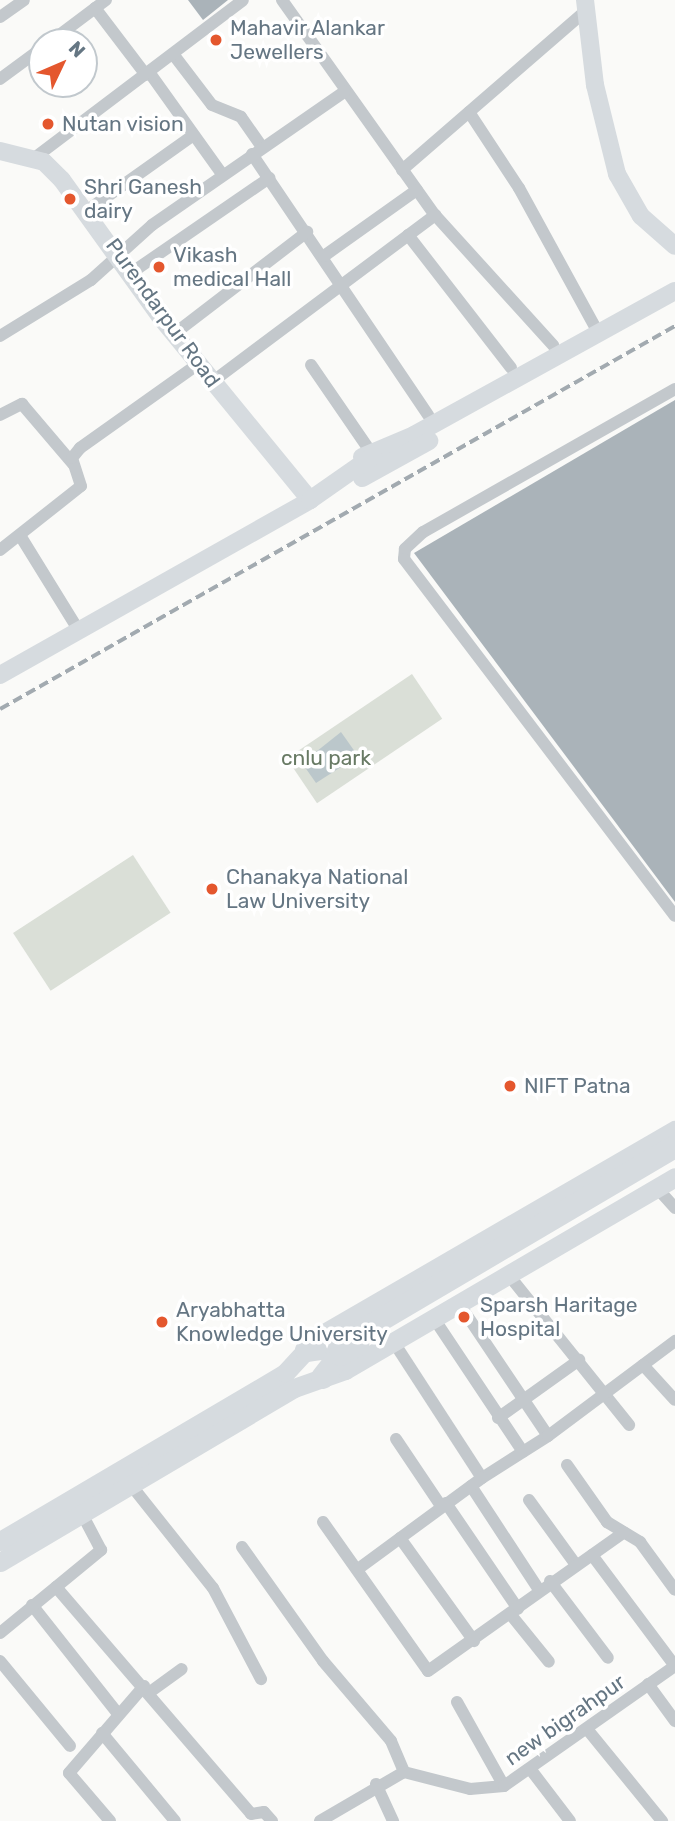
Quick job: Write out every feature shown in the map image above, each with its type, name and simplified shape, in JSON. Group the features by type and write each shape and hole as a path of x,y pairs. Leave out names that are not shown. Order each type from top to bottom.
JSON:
{"highway":[{"path":"322,1377 337,1350 675,1146"},
{"path":"306,1350 337,1350 675,1160"}],"main road":[{"path":"289,1380 306,1350 319,1336 675,1130"},
{"path":"0,1541 126,1478 289,1380 322,1377 393,1341 675,1177"},
{"path":"0,1562 82,1514 126,1478"}],"street":[{"path":"0,18 23,0"},
{"path":"33,159 243,0"},
{"path":"282,0 344,92 435,215 553,345"},
{"path":"69,28 101,4 192,136 222,174"},
{"path":"402,170 586,5"},
{"path":"586,5 595,85 617,174 641,216 675,246"},
{"path":"173,54 212,105 241,117 269,178 324,256 428,415"},
{"path":"0,79 28,58"},
{"path":"0,337 91,281 117,252 222,174 344,92"},
{"path":"469,112 519,188 594,325"},
{"path":"88,210 192,136"},
{"name":"Purendarpur Road","path":"0,151 33,159 53,169 88,210 174,334 305,498"},
{"path":"131,273 269,178"},
{"path":"324,256 417,190"},
{"path":"212,382 435,215"},
{"path":"174,334 307,232"},
{"path":"408,235 511,368"},
{"path":"0,675 305,498 428,415 675,279"},
{"path":"371,452 675,291"},
{"path":"349,470 362,478 675,304"},
{"path":"73,464 80,448 198,364"},
{"path":"311,365 371,452"},
{"path":"675,389 423,532 405,549 404,559 675,916"},
{"path":"0,415 22,404 73,464 80,486 21,537 0,550"},
{"path":"21,537 79,631"},
{"path":"657,1188 675,1208"},
{"path":"507,1273 607,1394 629,1425"},
{"path":"458,1302 548,1436"},
{"path":"433,1317 523,1452"},
{"path":"393,1341 539,1590"},
{"path":"358,1569 476,1482 607,1394 675,1341"},
{"path":"498,1418 579,1360"},
{"path":"643,1365 675,1400"},
{"path":"396,1439 444,1505 549,1662"},
{"path":"567,1465 607,1522 640,1542 675,1590"},
{"path":"126,1478 213,1588 261,1679"},
{"path":"529,1500 576,1565"},
{"path":"0,1633 101,1550 82,1514"},
{"path":"323,1522 358,1569 423,1670 474,1641 550,1581 624,1532"},
{"path":"400,1538 474,1641"},
{"path":"242,1546 335,1676 391,1741 404,1772 376,1784 320,1821"},
{"path":"592,1555 675,1666"},
{"path":"550,1581 608,1658"},
{"path":"56,1587 147,1689 251,1814 264,1812 272,1821"},
{"path":"32,1605 118,1714"},
{"path":"0,1661 70,1746"},
{"name":"new bigrahpur","path":"404,1772 470,1789 504,1786 531,1770 675,1666"},
{"path":"110,1821 69,1773 118,1714 147,1689 182,1669"},
{"path":"648,1684 675,1721"},
{"path":"457,1702 504,1786"},
{"path":"587,1729 662,1821"},
{"path":"102,1733 175,1821"},
{"path":"531,1770 570,1821"},
{"path":"376,1784 393,1821"}],"green space":[{"name":"cnlu park","path":"412,674 442,719 317,803 287,758"},
{"path":"133,855 171,913 51,991 13,933"}],"shaded area":[{"path":"341,732 358,756 316,783 302,763"}],"building":[{"path":"188,0 228,0 203,20"},
{"path":"675,400 675,902 414,553"}],"railway":[{"path":"0,709 675,326"}],"place":[{"name":"Mahavir Alankar Jewellers","path":"216,40"},
{"name":"Nutan vision","path":"48,124"},
{"name":"Shri Ganesh dairy","path":"70,199"},
{"name":"Vikash medical Hall","path":"159,267"},
{"name":"Chanakya National Law University","path":"212,889"},
{"name":"NIFT Patna","path":"510,1086"},
{"name":"Sparsh Haritage Hospital","path":"464,1317"},
{"name":"Aryabhatta Knowledge University","path":"162,1322"}]}
